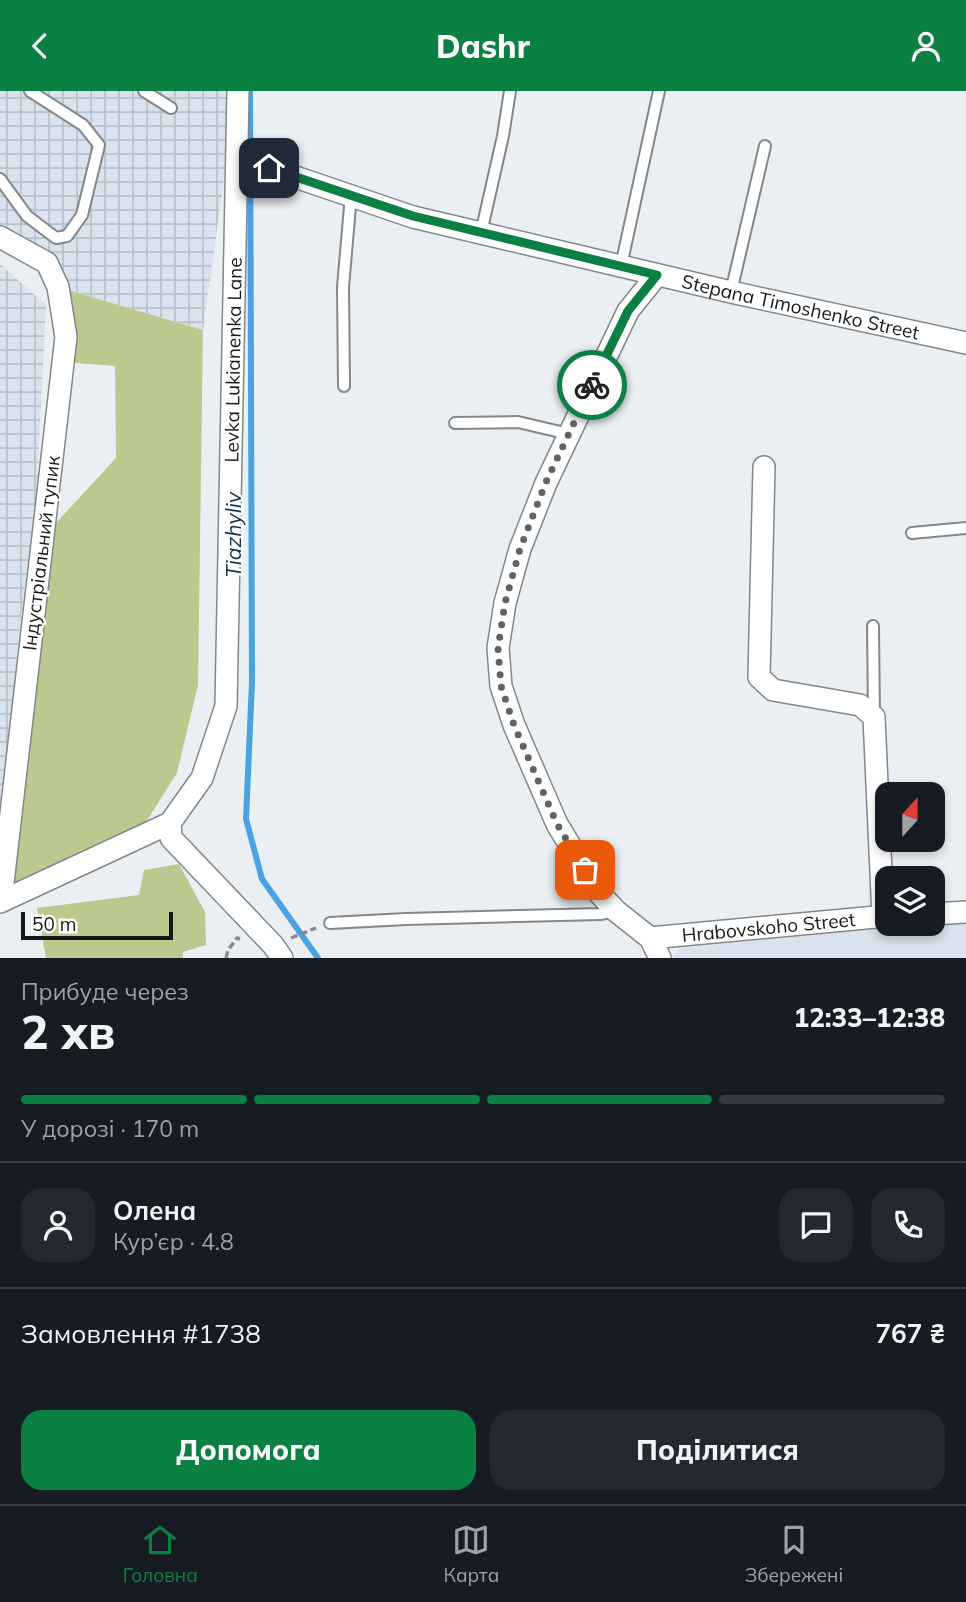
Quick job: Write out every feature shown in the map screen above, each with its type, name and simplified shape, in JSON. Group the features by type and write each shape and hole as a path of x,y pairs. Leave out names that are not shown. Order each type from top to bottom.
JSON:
{"street":[{"name":"Levka Lukianenka Lane","path":"170,823 202,778 226,706 238,91"},
{"name":"Stepana Timoshenko Street","path":"269,168 413,216 481,233 732,292 966,342"},
{"name":"Індустріальний тупик","path":"0,237 47,263 58,287 66,337 1,901"},
{"path":"657,275 628,311 569,434 520,549 505,603 498,648 501,686 514,725 557,824 599,893 616,911 650,938 660,958"},
{"path":"764,467 759,677 773,690 860,705 874,717 882,866"},
{"path":"1,901 170,823 172,838 273,945 282,958"},
{"path":"945,913 966,912"},
{"name":"Hrabovskoho Street","path":"650,938 875,917"}],"lane":[{"path":"0,179 27,216 56,238 67,236 82,215 99,145 83,125 30,91"},
{"path":"144,91 171,107"},
{"path":"481,233 503,136 510,91"},
{"path":"621,267 659,91"},
{"path":"732,292 765,146"},
{"path":"344,386 343,287 351,195"},
{"path":"455,423 519,422 569,434"},
{"path":"912,533 966,528"},
{"path":"873,626 874,717"},
{"path":"330,923 600,914 616,911"}],"path":[{"path":"294,936 310,930"}],"shaded area":[{"path":"0,91 227,91 225,171 203,330 58,287 0,237"},
{"path":"0,264 46,305 37,489 21,615 0,831"},
{"path":"966,922 966,958 672,958 680,948 875,929 875,936 945,936 945,923"}],"green space":[{"path":"58,287 203,330 198,685 177,773 136,838 1,900 43,537 116,458 115,366 63,362"},
{"path":"179,864 205,912 206,945 183,952 183,958 46,958 37,908 139,895 144,870"}],"waterway":[{"name":"Tiazhyliv","path":"250,91 252,682 246,819 262,879 318,958"}],"way so far":[{"path":"585,870 557,824 514,725 501,686 498,648 505,603 520,549 546,482 592,385"}],"route":[{"path":"269,168 413,216 657,275 628,311 592,385"}]}
